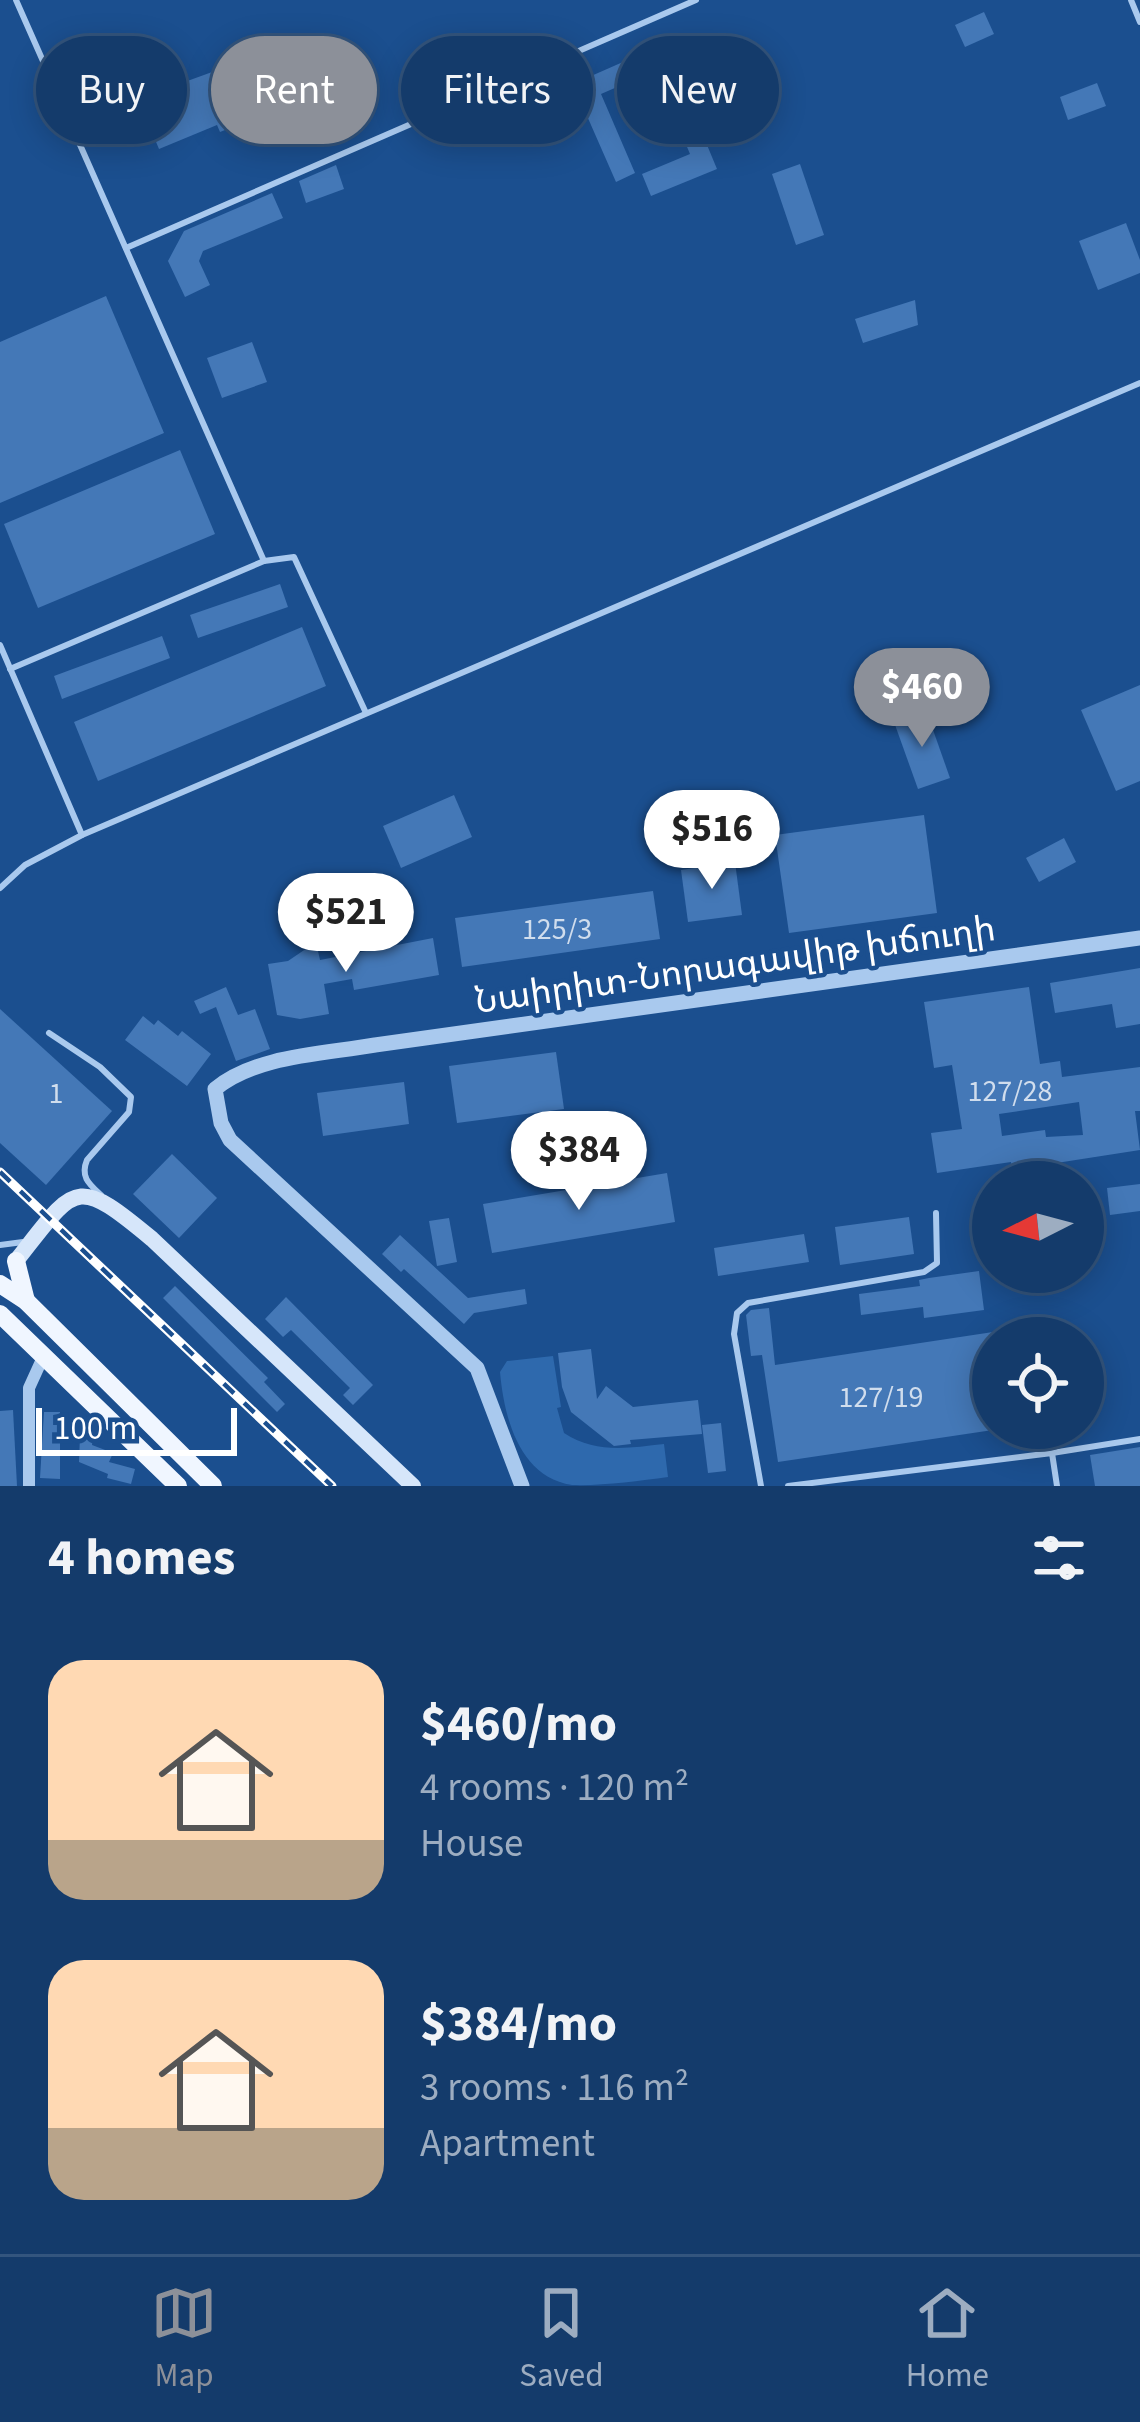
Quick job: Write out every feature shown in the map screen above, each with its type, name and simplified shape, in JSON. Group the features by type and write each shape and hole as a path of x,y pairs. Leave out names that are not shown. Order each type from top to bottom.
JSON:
{"main road":[{"path":"213,1486 26,1300 0,1281 8,1263 74,1197 82,1194 107,1202 152,1239 412,1486"},
{"path":"8,1263 26,1300"},
{"path":"0,1314 178,1486"}],"street":[{"name":"Նաիրիտ-Նորագավիթ խճուղի","path":"522,1486 477,1368 230,1140 221,1123 215,1089 230,1076 268,1064 376,1045 1140,938"},
{"path":"29,1486 29,1388 44,1355"}],"lane":[{"path":"16,0 264,561"},
{"path":"656,0 663,14"},
{"path":"126,248 696,0"},
{"path":"1131,0 1140,22"},
{"path":"0,888 25,866 82,836 1140,383"},
{"path":"10,669 264,561 294,557 365,713"},
{"path":"0,645 82,836"},
{"path":"49,1033 100,1067 131,1097 129,1112 86,1160 83,1170 87,1182 107,1202"},
{"path":"761,1486 734,1334 736,1313 748,1303 924,1272 937,1263 936,1213"},
{"path":"0,1245 32,1240"},
{"path":"788,1486 1140,1439"},
{"path":"1052,1453 1057,1486"}],"shaded area":[{"path":"553,1356 564,1433 600,1447 664,1444 668,1477 572,1485 554,1480 527,1458 505,1408 500,1372 507,1361"}],"building":[{"path":"984,12 994,34 965,47 955,25"},
{"path":"617,65 617,87 601,94 617,131 617,144 623,144 635,173 616,182 593,130 593,75"},
{"path":"211,72 211,127 187,137 187,81"},
{"path":"1097,83 1106,106 1068,120 1060,97"},
{"path":"686,144 707,144 717,169 651,196 642,174 690,154"},
{"path":"800,164 824,235 796,245 772,174"},
{"path":"336,165 344,189 306,203 299,181"},
{"path":"272,193 283,218 203,251 199,261 210,285 185,297 168,261 184,231"},
{"path":"1126,223 1140,273 1098,290 1079,241"},
{"path":"106,296 164,433 0,503 0,342"},
{"path":"915,300 918,325 863,343 855,319"},
{"path":"252,342 267,382 222,398 207,358"},
{"path":"180,450 215,534 38,608 4,524"},
{"path":"280,584 288,607 198,638 190,615"},
{"path":"302,627 326,686 98,781 74,722"},
{"path":"162,636 170,658 62,699 54,676"},
{"path":"1140,685 1140,781 1116,791 1081,710"},
{"path":"926,710 950,778 918,789 894,722"},
{"path":"454,795 472,837 401,868 383,826"},
{"path":"924,815 937,913 789,933 775,835"},
{"path":"1064,838 1076,862 1039,882 1026,858"},
{"path":"735,862 742,915 688,922 681,870"},
{"path":"653,891 660,939 462,967 455,918"},
{"path":"433,938 439,975 354,990 352,979 324,984 329,1014 300,1019 277,1015 268,964 288,961 316,942 320,960"},
{"path":"1140,968 1140,1024 1116,1028 1112,1004 1055,1013 1050,983"},
{"path":"226,987 238,1015 255,1009 270,1049 236,1061 216,1007 200,1014 194,1001"},
{"path":"1029,987 1040,1064 1060,1061 1062,1077 1140,1067 1140,1111 1135,1111 1140,1150 1069,1161 972,1161 972,1168 937,1173 931,1133 962,1129 952,1065 934,1068 924,1002","holes":["1079,1102 1083,1135 1046,1137 1045,1130 1002,1136 999,1114"]},
{"path":"0,1009 112,1111 46,1185 0,1143"},
{"path":"143,1016 154,1025 158,1020 178,1036 182,1031 211,1054 187,1086 125,1040"},
{"path":"556,1052 564,1109 457,1123 449,1066"},
{"path":"404,1082 409,1124 323,1136 317,1093"},
{"path":"172,1154 217,1198 179,1238 133,1194"},
{"path":"667,1173 675,1222 492,1253 483,1204"},
{"path":"1140,1184 1140,1211 1110,1215 1107,1188"},
{"path":"909,1217 914,1254 840,1265 835,1227"},
{"path":"449,1218 457,1262 437,1266 429,1221"},
{"path":"804,1234 809,1262 718,1276 714,1248"},
{"path":"400,1235 468,1298 525,1289 527,1304 474,1313 464,1324 382,1254"},
{"path":"972,1272 972,1293 982,1293 984,1310 924,1318 923,1307 861,1315 859,1294 920,1286 919,1280"},
{"path":"175,1286 268,1378 264,1382 285,1404 277,1412 163,1298"},
{"path":"286,1297 373,1385 353,1405 343,1395 350,1388 291,1330 283,1337 265,1319"},
{"path":"769,1308 775,1365 972,1335 972,1433 778,1462 762,1355 751,1356 746,1315"},
{"path":"591,1349 597,1399 606,1386 633,1407 698,1400 702,1434 630,1440 631,1444 614,1446 571,1412 562,1387 558,1353"},
{"path":"13,1410 17,1486 0,1486 0,1411"},
{"path":"44,1412 60,1412 60,1479 40,1478"},
{"path":"721,1423 726,1471 708,1473 702,1425"},
{"path":"80,1436 93,1437 92,1445 113,1453 109,1462 135,1469 131,1484 107,1478 108,1474 79,1462"},
{"path":"1140,1447 1140,1486 1095,1486 1090,1455"}],"railway":[{"path":"0,1172 332,1486"}]}
